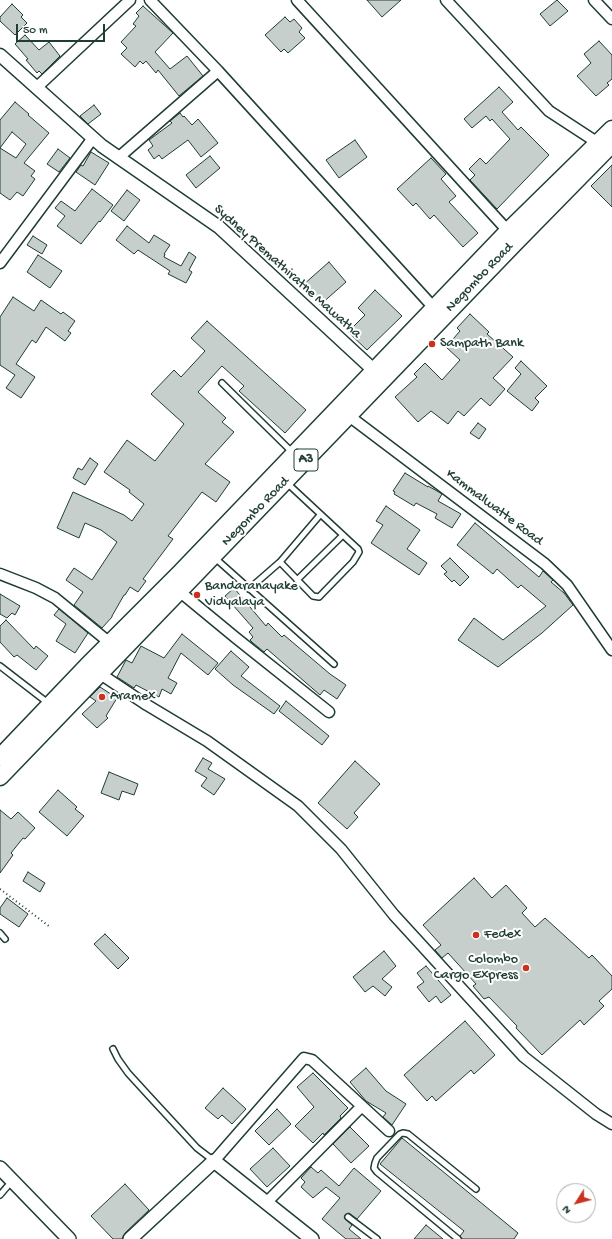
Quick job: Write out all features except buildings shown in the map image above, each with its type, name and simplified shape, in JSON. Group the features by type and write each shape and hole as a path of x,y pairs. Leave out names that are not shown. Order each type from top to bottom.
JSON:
{"highway":[{"name":"Negombo Road","path":"0,757 50,705 93,670 179,591 285,482 344,412 379,375 515,243 605,144 612,129"},
{"name":"Negombo Road","path":"379,375 435,309 508,231 605,144"},
{"name":"Negombo Road","path":"0,777 93,670 110,644 294,454 344,412"}],"main road":[{"path":"130,1239 214,1161 312,1239"},
{"path":"0,1168 69,1239"}],"street":[{"path":"36,88 130,0"},
{"path":"150,0 218,71 435,309"},
{"path":"296,0 508,231"},
{"path":"446,0 549,111 605,144"},
{"path":"594,0 612,19"},
{"name":"Sydney Premathiratne Mawatha","path":"0,55 93,138 118,158 219,227 379,375"},
{"path":"118,158 218,71"},
{"path":"0,263 93,138"},
{"name":"Kammalwatte Road","path":"344,412 545,564 568,585 612,650"},
{"path":"0,574 36,588 55,598 110,644"},
{"path":"179,591 330,712"},
{"path":"93,670 207,741 298,806 342,849 394,915 524,1057 596,1114 612,1124"},
{"path":"214,1161 304,1058 312,1060 389,1131"},
{"path":"266,1203 362,1106"}],"lane":[{"path":"222,383 294,454"},
{"path":"280,562 313,596 318,597 358,556 360,552 285,482"},
{"path":"249,588 280,562 320,515"},
{"path":"297,580 342,535"},
{"path":"212,556 334,664"},
{"path":"0,666 50,705"},
{"path":"0,933 5,939"},
{"path":"114,1049 118,1059 128,1073 197,1148 214,1161"},
{"path":"458,1239 377,1172 374,1168 375,1163 377,1158 400,1134 408,1134 476,1190"},
{"path":"0,1195 12,1180"},
{"path":"348,1217 377,1239"}],"path":[{"path":"0,889 50,927"}],"place":[{"name":"Sampath Bank","path":"432,344"},
{"name":"Bandaranayake Vidyalaya","path":"197,595"},
{"name":"Aramex","path":"102,697"},
{"name":"Fedex","path":"476,935"},
{"name":"Colombo Cargo Express","path":"526,968"}]}
